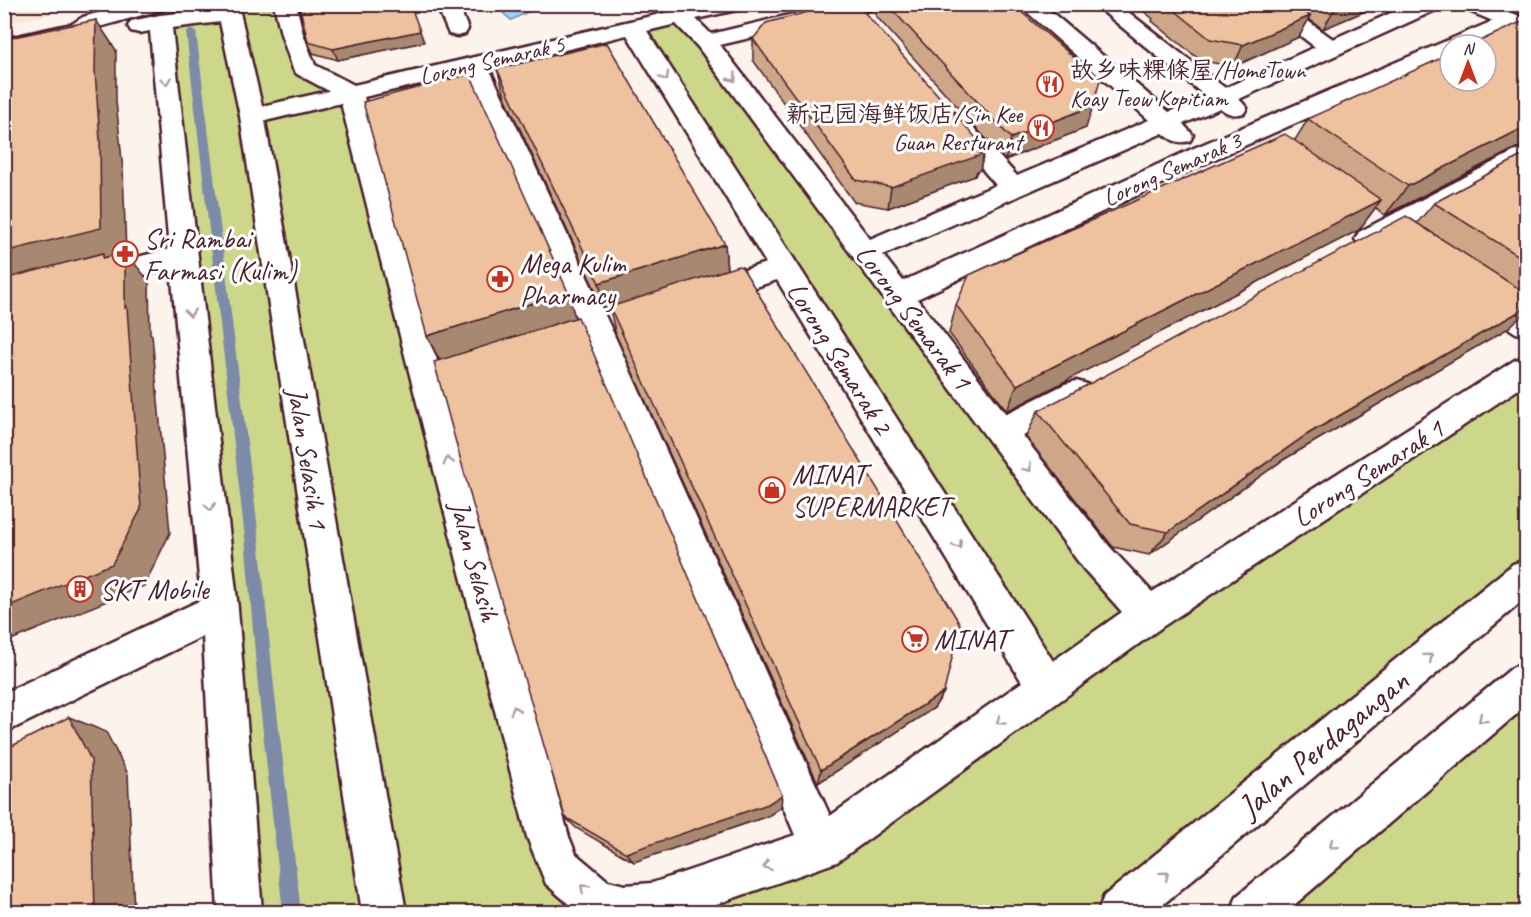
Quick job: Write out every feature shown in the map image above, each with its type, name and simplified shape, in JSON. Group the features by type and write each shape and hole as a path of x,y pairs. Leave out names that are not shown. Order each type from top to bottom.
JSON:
{"street":[{"path":"285,4 292,34 305,69 351,93"},
{"path":"447,4 457,29"},
{"name":"Lorong Semarak 5","path":"252,116 733,4"},
{"path":"1028,4 1203,154"},
{"path":"1104,4 1222,98 1260,137"},
{"path":"1269,4 1332,50"},
{"path":"865,252 1332,50 1430,4"},
{"path":"1472,4 1519,24"},
{"path":"4,46 79,29 93,33 158,14 228,10"},
{"name":"Jalan Selasih 1","path":"228,10 252,116 384,912"},
{"path":"706,42 862,12"},
{"path":"158,14 220,609 240,912"},
{"name":"Lorong Semarak 1","path":"682,16 706,42 1096,557 1149,615"},
{"path":"1492,33 1519,24"},
{"name":"Lorong Semarak 2","path":"634,28 1047,687"},
{"name":"Lorong Semarak 3","path":"897,296 1203,154 1260,137 1438,53"},
{"path":"476,64 596,328 822,847"},
{"name":"Jalan Selasih","path":"351,93 439,378 545,826 561,869 597,900 625,907 652,905 822,847"},
{"path":"937,101 1012,187"},
{"path":"1343,253 1374,224 1527,156"},
{"path":"1374,224 1413,250"},
{"path":"4,302 184,255"},
{"path":"684,300 783,268"},
{"path":"1460,281 1527,325"},
{"name":"Lorong Semarak 1","path":"822,847 1149,615 1527,369"},
{"path":"1001,432 1104,378"},
{"name":"Jalan Perdagangan","path":"1120,912 1527,576"},
{"path":"4,714 220,609"},
{"path":"1253,912 1527,681"}],"shaded area":[{"path":"5,4 99,4 99,5 5,23"}],"green space":[{"path":"227,5 285,5 305,69 351,93 548,837 597,900 822,847 1036,697 634,28 682,17 1148,615 1526,369 1526,572 1119,912 384,912 252,116 232,30 371,912 240,912 220,609 160,23 229,15"},
{"path":"1526,681 1526,912 1253,912"}],"water":[{"path":"494,5 542,5 511,20"}],"building":[{"path":"299,4 410,4 420,31 333,49 308,42"},
{"path":"838,4 857,4 985,148 978,151 981,155 891,187 856,180 753,39 766,23"},
{"path":"887,4 1012,4 1100,80 1093,106 1011,138"},
{"path":"1167,4 1295,4 1310,16 1243,45 1210,39"},
{"path":"1331,4 1343,4 1335,8"},
{"path":"96,20 95,71 100,140 101,228 4,252 4,39"},
{"path":"1527,21 1527,126 1408,186 1308,119 1438,59 1438,93 1498,93 1497,33"},
{"path":"607,43 725,244 599,283 497,69"},
{"path":"470,74 568,292 427,336 363,102"},
{"path":"1285,134 1381,200 1017,385 956,305 969,275"},
{"path":"1527,153 1527,261 1434,203"},
{"path":"1406,216 1527,294 1527,307 1306,435 1168,532 1130,524 1038,411"},
{"path":"125,252 125,308 127,307 141,509 112,564 4,608 4,279 103,253 103,258"},
{"name":"MINAT SUPERMARKET","path":"738,266 742,267 960,624 944,692 821,770 610,307"},
{"path":"578,317 782,795 768,804 626,853 565,817 473,505 434,362"},
{"path":"69,717 91,760 95,912 4,912 4,750"}],"waterway":[{"path":"191,32 252,538 266,687 292,912"}],"place":[{"name":"故乡味粿條屋/HomeTown Koay Teow Kopitiam","path":"1050,84"},
{"name":"新记园海鲜饭店/Sin Kee Guan Resturant","path":"1041,128"},
{"name":"Sri Rambai Farmasi (Kulim)","path":"125,254"},
{"name":"Mega Kulim Pharmacy","path":"500,279"},
{"name":"MINAT SUPERMARKET","path":"772,490"},
{"name":"SKT Mobile","path":"80,589"},
{"name":"MINAT","path":"915,639"}]}
